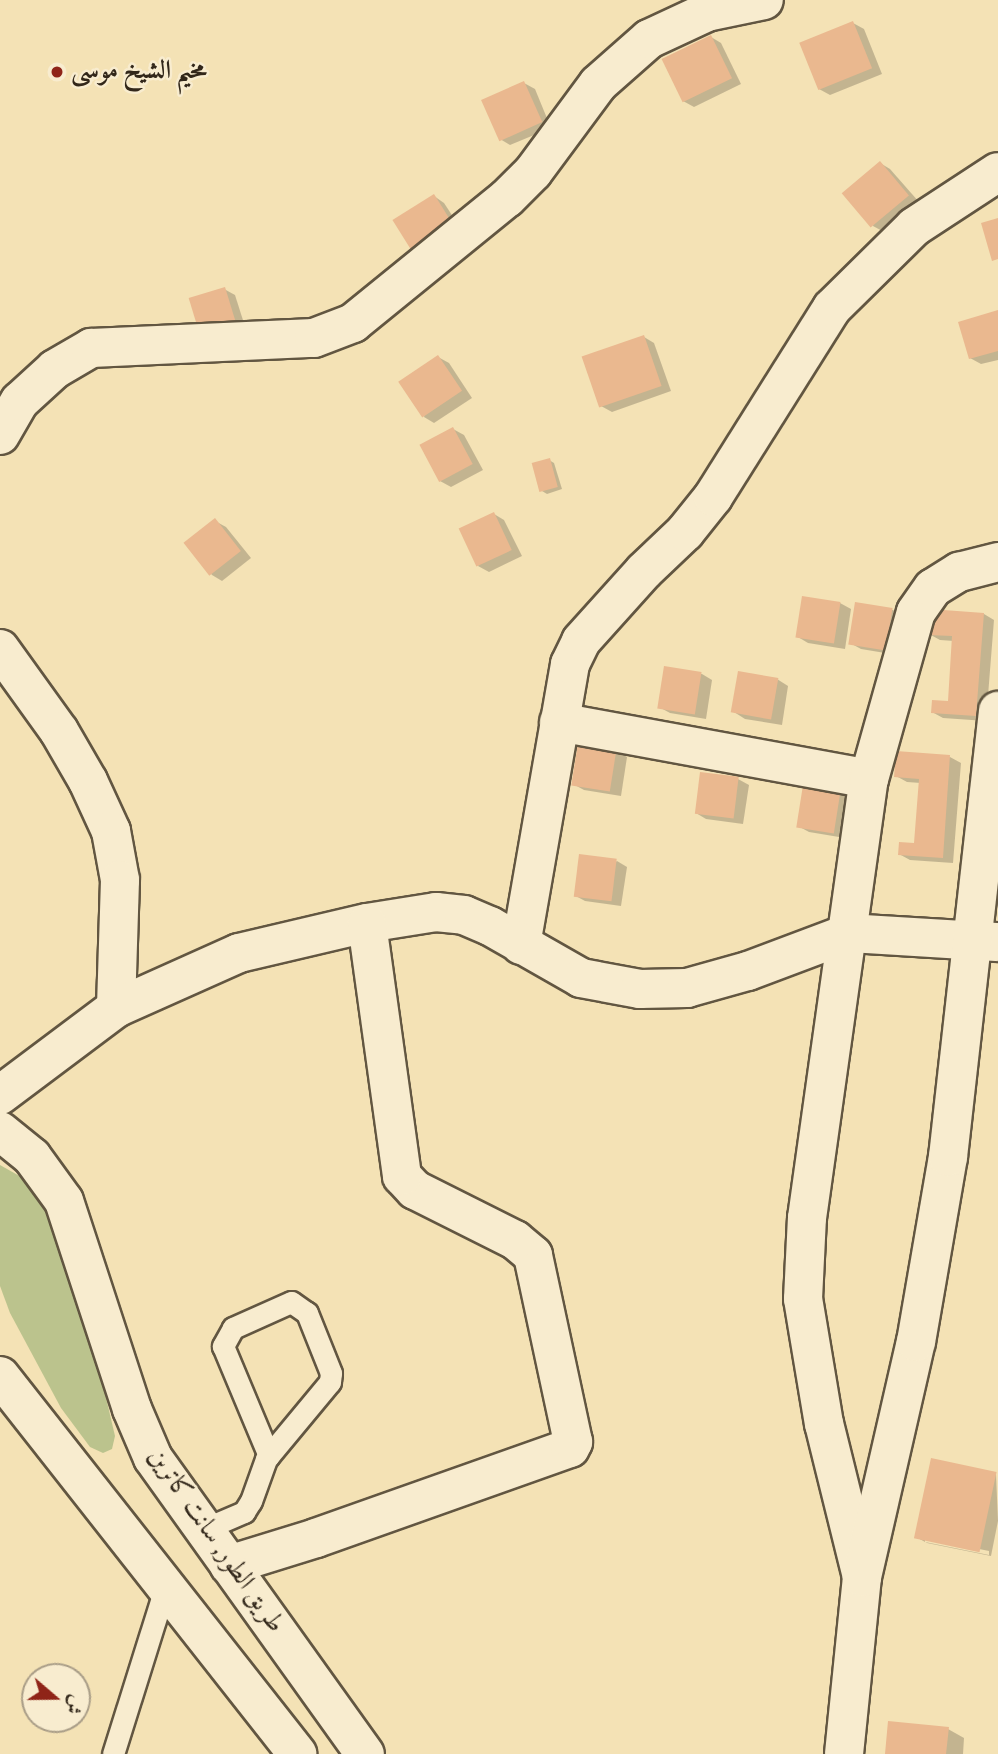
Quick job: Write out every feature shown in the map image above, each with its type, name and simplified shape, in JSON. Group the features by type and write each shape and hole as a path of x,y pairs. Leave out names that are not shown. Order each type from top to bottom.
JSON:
{"street":[{"path":"0,435 20,401 55,369 91,348 314,338 353,323 507,198 533,172 598,83 649,39 707,12 764,0"},
{"path":"521,945 570,664 581,640 644,571 685,532 713,497 832,308 914,227 998,172"},
{"path":"862,1577 824,1424 803,1299 807,1217 869,779 916,612 933,588 959,572 998,562"},
{"path":"0,649 59,730 88,781 111,831 120,880 116,1008"},
{"path":"844,1754 862,1577 916,1342 984,942 998,711"},
{"path":"559,722 869,779"},
{"path":"0,1095 116,1008 239,953 367,923 436,912 464,915 581,978 640,989 687,988 748,971 849,933 984,942"},
{"path":"229,1565 316,1538 570,1448 573,1442 533,1255 515,1240 415,1190 402,1176 367,923"},
{"name":"طريق الطور, سانت كاترين","path":"4,1137 32,1157 64,1201 141,1434 167,1481 365,1754"},
{"path":"0,1376 297,1754"}],"lane":[{"path":"202,1530 243,1512 251,1501 269,1456 331,1378 307,1312 291,1302 233,1328 223,1346 269,1456"},
{"path":"113,1754 166,1585"}],"green space":[{"path":"0,1165 30,1182 44,1197 80,1287 115,1436 112,1449 103,1453 90,1447 61,1408 10,1313 0,1286"}],"building":[{"path":"853,21 872,68 818,90 799,43"},
{"path":"711,35 732,78 683,102 662,59"},
{"path":"524,81 542,122 499,141 481,100"},
{"path":"880,161 909,195 871,228 842,193"},
{"path":"434,194 458,232 416,258 392,220"},
{"path":"998,218 998,259 992,261 981,223"},
{"path":"225,287 238,330 202,341 189,298"},
{"path":"998,310 998,351 969,359 958,322"},
{"path":"644,335 662,386 599,408 582,356"},
{"path":"438,355 462,391 422,417 398,382"},
{"path":"453,427 473,464 439,482 419,445"},
{"path":"550,458 558,487 539,492 532,463"},
{"path":"494,512 512,550 476,567 459,528"},
{"path":"215,518 241,551 209,576 183,543"},
{"path":"802,596 841,602 834,644 795,637"},
{"path":"855,602 893,608 886,650 848,644"},
{"path":"930,609 984,613 976,716 931,713 932,700 948,701 952,636 928,635"},
{"path":"664,666 702,672 695,714 657,708"},
{"path":"738,671 778,678 771,719 731,712"},
{"path":"578,743 617,749 610,792 571,785"},
{"path":"896,751 950,755 943,858 898,855 899,842 914,843 919,779 894,777"},
{"path":"700,772 739,777 734,818 695,814"},
{"path":"803,785 841,791 834,833 796,827"},
{"path":"579,854 617,859 611,901 574,897"},
{"path":"931,1458 997,1472 979,1552 914,1538"},
{"path":"888,1721 949,1727 946,1754 885,1754"}],"place":[{"name":"مخيم الشيخ موسى","path":"57,72"}]}
